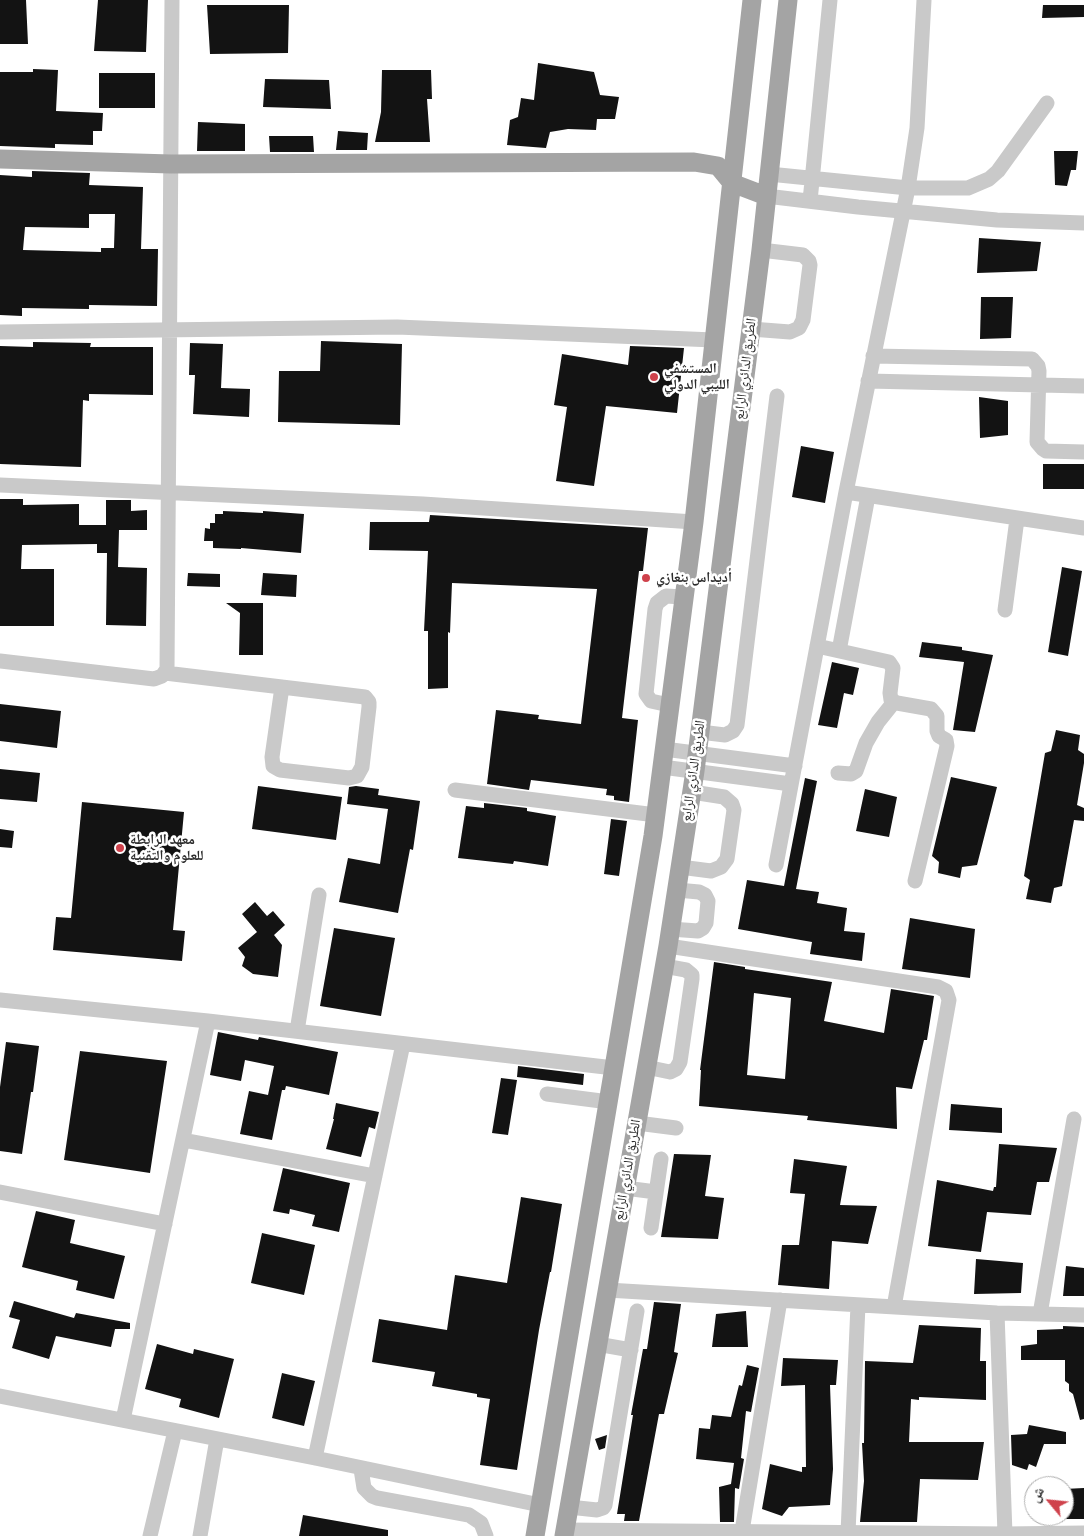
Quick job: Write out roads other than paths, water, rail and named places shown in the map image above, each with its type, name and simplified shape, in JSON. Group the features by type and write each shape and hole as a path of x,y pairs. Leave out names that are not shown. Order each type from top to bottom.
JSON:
{"main road":[{"path":"535,1536 642,909 656,816 694,522 752,0"},
{"name":"الطريق الدائري الرابع","path":"564,1533 664,966 692,792 761,250 788,0"},
{"path":"0,159 170,164 694,162 718,166 732,183 766,196"},
{"path":"557,1407 586,1411"}],"street":[{"path":"166,673 168,664 172,0"},
{"path":"810,201 830,0"},
{"path":"776,865 846,492 908,188 917,128 924,0"},
{"path":"770,174 908,188 968,188 989,179 1006,162 1047,104"},
{"path":"766,196 997,220 1084,223"},
{"path":"751,329 790,332 799,328 804,320 809,260 803,255 761,250"},
{"path":"0,332 397,327 714,340"},
{"path":"874,356 1032,359 1038,366 1036,438 1039,446 1046,451 1084,452"},
{"path":"868,381 1084,386"},
{"path":"700,732 725,735 733,731 737,725 778,396"},
{"path":"0,485 169,491 423,504 694,522"},
{"path":"846,492 1084,528"},
{"path":"839,651 868,496"},
{"path":"1005,610 1017,519"},
{"path":"669,705 651,701 646,694 655,609 657,603 666,596 683,596"},
{"path":"817,646 889,662 893,668 890,693 894,702"},
{"path":"0,661 154,679 166,673 361,696 367,699 369,706 363,759 357,776 349,778 280,770 273,766 272,757 282,687"},
{"path":"838,772 851,774 856,772 868,737 894,702"},
{"path":"894,702 934,710 937,716 937,731 947,743 915,880"},
{"path":"663,758 696,762 795,766"},
{"path":"696,762 791,784"},
{"path":"455,790 656,816"},
{"path":"680,867 711,871 721,867 727,858 734,810 732,804 724,797 692,792"},
{"path":"669,937 698,932 706,923 708,901 705,895 699,892 676,890"},
{"path":"298,1031 318,894"},
{"path":"669,937 938,987 946,991 949,1000 894,1307"},
{"path":"646,1068 670,1072 676,1069 680,1062 692,975 686,970 664,966"},
{"path":"0,1000 208,1021 614,1068"},
{"path":"123,1420 208,1021"},
{"path":"315,1458 403,1044"},
{"path":"547,1094 609,1102"},
{"path":"1040,1314 1074,1119"},
{"path":"636,1123 676,1128"},
{"path":"183,1140 375,1176"},
{"path":"651,1228 661,1159"},
{"path":"625,1188 656,1192"},
{"path":"0,1192 165,1224"},
{"path":"607,1290 997,1313 1084,1315"},
{"path":"749,1533 780,1300"},
{"path":"848,1532 858,1304"},
{"path":"569,1507 597,1510 605,1505 637,1311"},
{"path":"997,1313 1004,1534"},
{"path":"597,1344 631,1350"},
{"path":"0,1396 315,1458 540,1505"},
{"path":"150,1536 175,1430"},
{"path":"200,1536 217,1439"},
{"path":"361,1469 364,1488 372,1496 470,1515 481,1523 486,1536"},
{"path":"564,1533 848,1532 1077,1534"}],"place":[{"name":"المستشفي الليبي الدولي","path":"654,377"},
{"name":"أديداس بنغازي","path":"646,578"},
{"name":"معهد الرابطة للعلوم والتقنية","path":"120,848"}]}
